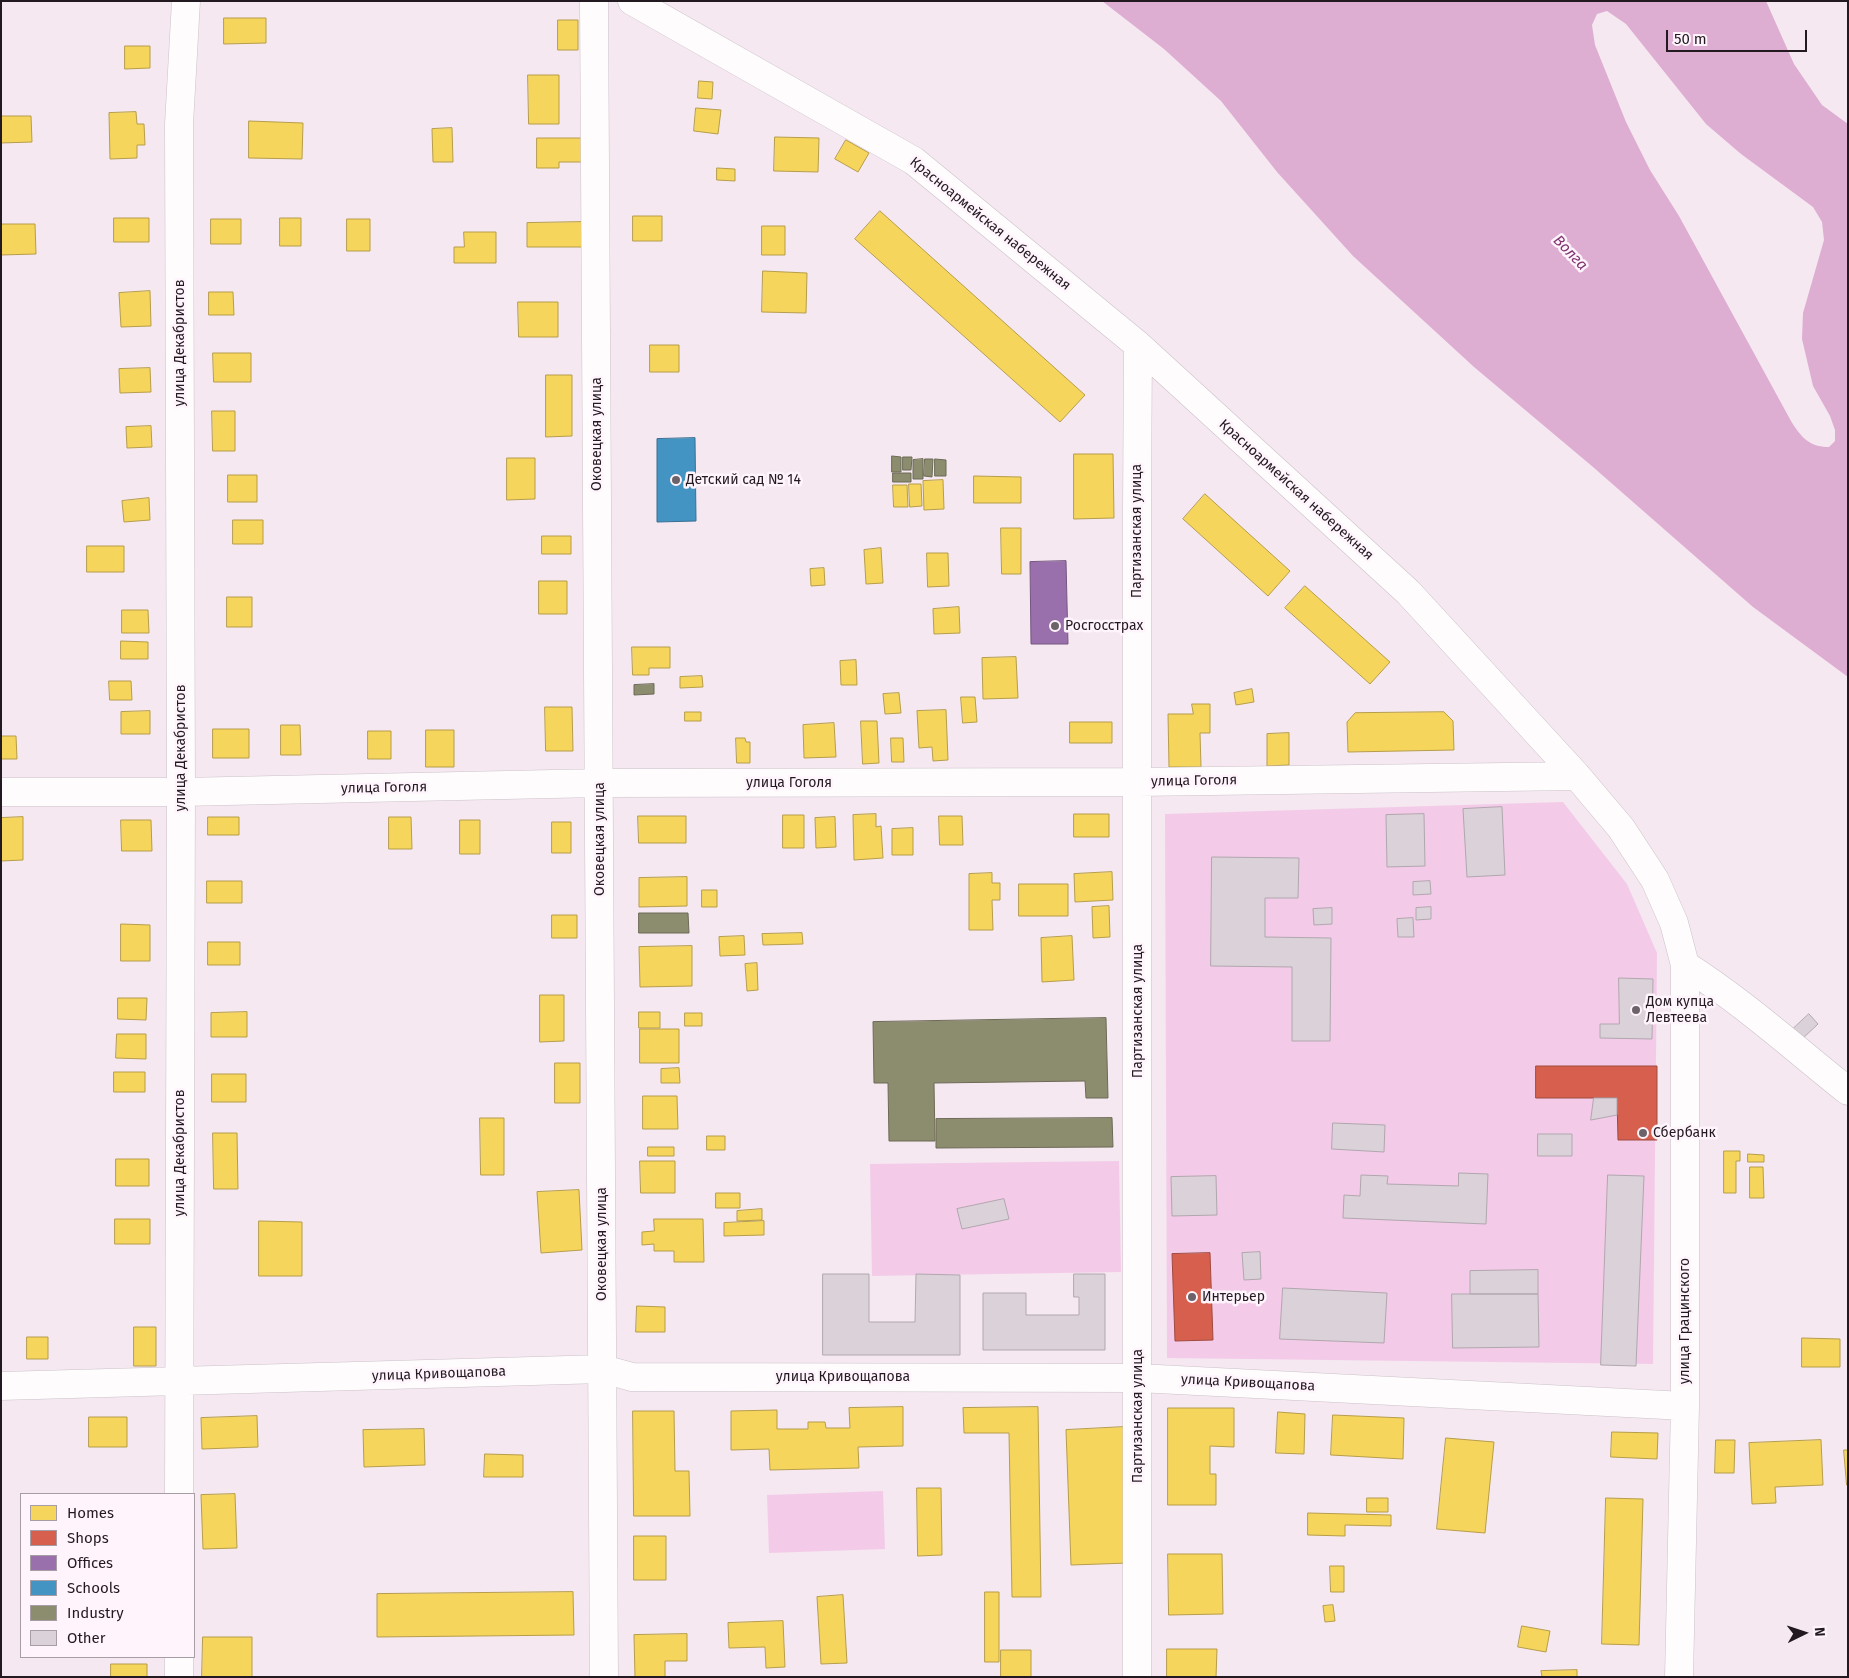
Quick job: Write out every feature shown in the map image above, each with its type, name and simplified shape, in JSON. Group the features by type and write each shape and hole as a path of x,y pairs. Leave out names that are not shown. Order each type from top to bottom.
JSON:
{"street":[{"name":"улица Декабристов","path":"179,1493 181,792 178,124 186,1"},
{"name":"Оковецкая улица","path":"594,1 604,1677"},
{"name":"Красноармейская набережная","path":"632,1 914,161 1138,345 1408,592 1577,776 1621,828 1655,880 1674,922 1685,965"},
{"name":"Партизанская улица","path":"1137,1677 1138,782 1136,509 1138,345"},
{"name":"улица Гоголя","path":"1,792 181,792 600,783 1138,782 1577,776"},
{"path":"1685,965 1746,1008 1848,1090"},
{"name":"улица Грацинского","path":"1679,1677 1685,1406 1685,965"},
{"name":"улица Кривощапова","path":"1,1386 603,1369 632,1377 1138,1378 1685,1406"},
{"path":"179,1658 179,1677"}],"shaded area":[{"path":"1563,802 1627,884 1657,953 1653,1364 1167,1358 1165,814"},
{"path":"1119,1161 1121,1272 872,1276 870,1164"},
{"path":"883,1491 885,1549 769,1553 767,1495"}],"water":[{"name":"Волга","path":"1102,1 1766,1 1794,64 1822,105 1848,124 1848,677 1753,607 1593,467 1474,367 1353,256 1277,172 1221,101 1164,49","holes":["1607,11 1626,24 1706,124 1741,154 1813,207 1822,222 1824,240 1803,313 1802,339 1813,386 1830,416 1835,430 1835,441 1829,447 1822,447 1806,440 1791,421 1679,216 1650,170 1626,122 1595,45 1592,25 1597,14"]}],"building: Homes":[{"path":"224,18 266,18 266,43 224,44"},
{"path":"558,20 578,20 578,50 558,50"},
{"path":"125,46 150,46 150,68 125,69"},
{"path":"528,75 559,75 559,124 529,124"},
{"path":"699,81 713,82 712,99 698,98"},
{"path":"696,108 721,110 718,134 694,131"},
{"path":"136,112 137,124 144,124 145,145 137,145 137,158 110,159 109,113"},
{"path":"1,116 31,116 32,142 1,143"},
{"path":"249,121 303,123 302,159 249,158"},
{"path":"452,128 453,162 433,162 432,129"},
{"path":"775,137 819,138 818,172 774,171"},
{"path":"537,138 582,138 582,162 559,162 559,168 537,168"},
{"path":"846,140 869,153 858,172 835,159"},
{"path":"717,168 735,169 735,181 717,180"},
{"path":"880,211 1085,395 1060,422 855,239"},
{"path":"633,216 662,216 662,241 633,241"},
{"path":"114,218 149,218 149,242 114,242"},
{"path":"280,218 301,218 301,246 280,246"},
{"path":"211,219 241,219 241,244 211,244"},
{"path":"347,219 370,219 370,251 347,251"},
{"path":"582,222 582,247 527,247 527,223"},
{"path":"1,224 35,224 36,254 1,255"},
{"path":"762,226 785,226 785,255 762,255"},
{"path":"464,232 496,232 496,263 454,263 454,247 464,247"},
{"path":"763,271 807,273 806,313 762,312"},
{"path":"150,291 151,326 121,327 119,293"},
{"path":"209,292 233,292 234,315 209,315"},
{"path":"518,302 558,302 558,337 519,337"},
{"path":"650,345 679,345 679,372 650,372"},
{"path":"213,353 251,353 251,382 214,382"},
{"path":"150,368 151,392 120,393 119,369"},
{"path":"546,375 572,375 572,436 546,437"},
{"path":"212,411 235,411 235,451 213,451"},
{"path":"151,426 152,447 127,448 126,427"},
{"path":"1074,454 1113,454 1114,518 1074,519"},
{"path":"507,458 535,458 535,499 507,500"},
{"path":"228,475 257,475 257,502 228,502"},
{"path":"974,476 1021,477 1021,503 974,503"},
{"path":"943,480 944,509 924,510 923,481"},
{"path":"909,484 921,484 922,506 910,507"},
{"path":"893,485 907,485 908,507 894,507"},
{"path":"1205,494 1290,571 1268,596 1183,519"},
{"path":"149,498 150,520 124,522 122,501"},
{"path":"233,520 263,520 263,544 233,544"},
{"path":"1001,528 1021,528 1021,574 1002,574"},
{"path":"542,536 571,536 571,554 542,554"},
{"path":"87,546 124,546 124,572 87,572"},
{"path":"881,548 883,583 866,584 864,550"},
{"path":"927,553 948,553 949,586 928,587"},
{"path":"824,568 825,585 811,586 810,569"},
{"path":"539,581 567,581 567,614 539,614"},
{"path":"1305,586 1390,662 1370,684 1285,608"},
{"path":"227,597 252,597 252,627 227,627"},
{"path":"959,607 960,633 934,634 933,609"},
{"path":"122,610 148,610 149,633 122,633"},
{"path":"121,641 148,642 148,659 121,659"},
{"path":"632,647 670,647 670,668 649,668 649,675 633,675"},
{"path":"1016,657 1018,698 983,699 982,658"},
{"path":"856,660 857,685 841,685 840,661"},
{"path":"702,676 703,687 680,688 680,677"},
{"path":"109,681 131,681 132,700 110,700"},
{"path":"1252,689 1254,702 1236,705 1234,693"},
{"path":"899,693 901,713 885,714 883,694"},
{"path":"961,697 975,697 977,722 963,723"},
{"path":"1192,704 1210,704 1210,733 1200,733 1201,767 1169,767 1168,714 1193,714"},
{"path":"545,707 572,707 573,751 546,751"},
{"path":"946,710 948,760 933,761 932,747 919,748 917,711"},
{"path":"150,711 150,734 121,734 121,712"},
{"path":"685,712 701,712 701,721 685,721"},
{"path":"1444,712 1453,721 1454,750 1348,752 1347,722 1355,713"},
{"path":"861,721 877,721 879,763 863,764"},
{"path":"1070,722 1112,722 1112,743 1070,743"},
{"path":"834,723 836,757 804,758 803,725"},
{"path":"281,725 300,725 301,755 281,755"},
{"path":"213,729 249,729 249,758 213,758"},
{"path":"426,730 454,730 454,767 426,767"},
{"path":"368,731 391,731 391,759 368,759"},
{"path":"1289,733 1289,765 1267,766 1267,734"},
{"path":"1,736 16,736 17,759 1,759"},
{"path":"736,738 745,738 746,742 750,742 750,763 737,763"},
{"path":"891,738 903,738 904,762 892,762"},
{"path":"876,814 876,827 881,826 883,858 854,860 853,815"},
{"path":"1074,814 1109,814 1109,837 1074,837"},
{"path":"783,815 804,815 804,848 783,848"},
{"path":"638,816 686,816 686,843 639,843"},
{"path":"939,816 962,816 963,845 940,845"},
{"path":"23,817 23,860 1,861 1,818"},
{"path":"208,817 239,817 239,835 208,835"},
{"path":"389,817 411,817 412,849 389,849"},
{"path":"835,817 836,847 816,848 815,818"},
{"path":"121,820 151,820 152,851 122,851"},
{"path":"460,820 480,820 480,854 460,854"},
{"path":"552,822 571,822 571,853 552,853"},
{"path":"913,828 913,855 892,855 892,829"},
{"path":"1112,872 1113,900 1075,902 1074,874"},
{"path":"992,873 992,883 1000,883 1000,900 992,900 993,930 969,930 969,874"},
{"path":"687,877 687,906 639,907 639,878"},
{"path":"207,881 242,881 242,903 207,903"},
{"path":"1019,884 1068,884 1068,916 1019,916"},
{"path":"702,890 717,890 717,907 702,907"},
{"path":"1109,906 1110,937 1093,938 1092,907"},
{"path":"552,915 577,915 577,938 552,938"},
{"path":"121,924 150,925 150,961 121,961"},
{"path":"802,933 803,944 763,945 762,934"},
{"path":"744,936 745,955 720,956 719,937"},
{"path":"1072,936 1074,980 1042,982 1041,938"},
{"path":"208,942 240,942 240,965 208,965"},
{"path":"692,946 692,986 640,987 639,947"},
{"path":"757,963 758,990 747,991 745,964"},
{"path":"540,995 564,995 564,1041 540,1042"},
{"path":"118,998 147,998 146,1020 118,1019"},
{"path":"247,1012 247,1037 211,1037 211,1013"},
{"path":"639,1012 660,1012 660,1028 639,1028"},
{"path":"685,1013 702,1013 702,1026 685,1026"},
{"path":"640,1029 679,1029 679,1063 640,1063"},
{"path":"117,1034 146,1034 146,1059 116,1058"},
{"path":"555,1063 580,1063 580,1103 555,1103"},
{"path":"679,1068 680,1083 661,1083 661,1069"},
{"path":"114,1072 145,1072 145,1092 114,1092"},
{"path":"212,1074 246,1074 246,1102 212,1102"},
{"path":"643,1096 677,1096 678,1129 643,1129"},
{"path":"480,1118 504,1118 504,1175 481,1175"},
{"path":"213,1133 237,1133 238,1189 214,1189"},
{"path":"707,1136 725,1136 725,1150 707,1150"},
{"path":"648,1147 674,1147 674,1156 648,1156"},
{"path":"1724,1151 1740,1151 1740,1161 1736,1161 1736,1193 1724,1193"},
{"path":"1748,1154 1764,1155 1764,1162 1748,1162"},
{"path":"116,1159 149,1159 149,1186 116,1186"},
{"path":"640,1161 675,1161 675,1193 641,1193"},
{"path":"1750,1167 1763,1167 1764,1198 1750,1198"},
{"path":"579,1190 582,1250 541,1253 537,1192"},
{"path":"716,1193 740,1193 740,1208 716,1208"},
{"path":"762,1209 762,1220 737,1221 737,1211"},
{"path":"115,1219 150,1219 150,1244 115,1244"},
{"path":"654,1219 703,1219 704,1262 674,1262 674,1251 654,1251 654,1244 642,1245 642,1232 654,1231"},
{"path":"259,1221 302,1222 302,1276 259,1276"},
{"path":"764,1221 764,1235 724,1236 724,1223"},
{"path":"637,1306 665,1307 665,1332 636,1332"},
{"path":"134,1327 156,1327 156,1366 134,1366"},
{"path":"27,1337 48,1337 48,1359 27,1359"},
{"path":"1802,1338 1840,1339 1840,1367 1802,1367"},
{"path":"903,1407 903,1446 858,1447 859,1468 770,1470 769,1449 731,1450 731,1411 777,1410 777,1429 808,1429 808,1422 825,1422 826,1428 850,1428 849,1408"},
{"path":"1038,1407 1041,1597 1012,1597 1009,1433 964,1433 963,1408"},
{"path":"1168,1408 1234,1408 1234,1447 1210,1446 1210,1474 1216,1474 1216,1505 1168,1505"},
{"path":"633,1411 674,1411 675,1471 689,1471 690,1516 634,1516"},
{"path":"1278,1412 1305,1414 1304,1454 1276,1453"},
{"path":"1333,1415 1404,1418 1403,1459 1331,1455"},
{"path":"257,1416 258,1447 202,1449 201,1418"},
{"path":"89,1417 127,1417 127,1447 89,1447"},
{"path":"1124,1427 1129,1563 1071,1565 1066,1430"},
{"path":"424,1429 425,1465 364,1467 363,1430"},
{"path":"1612,1432 1658,1433 1657,1459 1611,1457"},
{"path":"1446,1438 1494,1442 1485,1533 1437,1529"},
{"path":"1716,1440 1735,1440 1734,1473 1715,1473"},
{"path":"1821,1440 1823,1485 1775,1487 1776,1503 1752,1504 1749,1443"},
{"path":"1844,1450 1848,1450 1848,1485 1847,1485"},
{"path":"485,1454 523,1455 523,1477 484,1477"},
{"path":"917,1488 941,1488 942,1555 918,1556"},
{"path":"235,1494 237,1548 203,1549 201,1495"},
{"path":"1367,1498 1388,1498 1388,1512 1367,1512"},
{"path":"1606,1498 1643,1499 1639,1645 1602,1644"},
{"path":"1308,1513 1391,1515 1391,1526 1345,1525 1345,1536 1308,1535"},
{"path":"634,1536 666,1536 666,1580 634,1580"},
{"path":"1168,1554 1222,1554 1223,1614 1169,1615"},
{"path":"1330,1566 1344,1566 1344,1592 1331,1592"},
{"path":"573,1592 574,1635 377,1637 377,1594"},
{"path":"985,1592 999,1592 999,1662 985,1662"},
{"path":"843,1595 847,1663 821,1664 817,1597"},
{"path":"1333,1605 1335,1621 1325,1622 1323,1606"},
{"path":"783,1621 785,1667 766,1668 765,1647 729,1648 728,1623"},
{"path":"1522,1626 1550,1631 1546,1652 1518,1647"},
{"path":"687,1634 687,1661 665,1661 665,1677 635,1677 634,1635"},
{"path":"203,1637 252,1637 252,1677 202,1677"},
{"path":"1167,1649 1217,1649 1216,1677 1167,1677"},
{"path":"1001,1650 1031,1650 1031,1677 1001,1677"},
{"path":"111,1664 147,1664 147,1677 111,1677"},
{"path":"1577,1670 1577,1677 1542,1677 1541,1671"}],"building: Shops":[{"path":"1536,1066 1657,1066 1657,1140 1618,1140 1617,1098 1536,1098"},
{"name":"Интерьер","path":"1210,1253 1213,1340 1175,1341 1172,1254"}],"building: Offices":[{"path":"1066,561 1068,644 1031,644 1030,562"}],"building: Schools":[{"name":"Детский сад № 14","path":"695,438 696,521 657,522 657,439"}],"building: Industry":[{"path":"892,456 901,457 901,472 892,472"},
{"path":"903,457 912,457 911,470 903,470"},
{"path":"923,459 923,479 913,479 913,460"},
{"path":"925,459 933,459 932,477 924,476"},
{"path":"935,459 946,460 946,476 935,476"},
{"path":"893,473 911,473 911,482 893,482"},
{"path":"654,684 654,694 634,695 634,685"},
{"path":"639,913 688,913 689,933 639,933"},
{"path":"1106,1018 1108,1098 1086,1098 1085,1081 934,1083 935,1141 889,1141 888,1083 874,1083 873,1022"},
{"path":"1112,1118 1113,1147 936,1148 936,1119"}],"building: Other":[{"path":"1502,807 1505,875 1467,877 1463,809"},
{"path":"1424,814 1425,866 1387,867 1386,815"},
{"path":"1212,857 1299,858 1298,898 1265,898 1265,937 1331,938 1330,1041 1292,1041 1292,967 1211,966"},
{"path":"1430,881 1431,894 1413,895 1413,882"},
{"path":"1431,907 1431,919 1416,920 1416,908"},
{"path":"1332,908 1332,924 1314,925 1313,909"},
{"path":"1413,918 1414,937 1398,937 1397,919"},
{"path":"1619,978 1653,979 1652,1039 1600,1038 1600,1024 1619,1024"},
{"path":"1809,1014 1818,1024 1802,1039 1793,1029"},
{"path":"1594,1098 1617,1098 1617,1115 1591,1120"},
{"path":"1333,1123 1385,1125 1384,1152 1332,1149"},
{"path":"1538,1134 1572,1134 1572,1156 1538,1156"},
{"path":"1459,1173 1488,1174 1486,1224 1343,1218 1344,1195 1360,1196 1361,1175 1388,1176 1387,1184 1458,1186"},
{"path":"1608,1175 1644,1176 1636,1366 1601,1365"},
{"path":"1216,1176 1217,1215 1172,1216 1171,1177"},
{"path":"1004,1199 1009,1219 962,1229 957,1209"},
{"path":"1260,1252 1261,1279 1244,1280 1242,1253"},
{"path":"1538,1270 1538,1294 1470,1294 1470,1271"},
{"path":"823,1274 869,1274 869,1322 915,1322 916,1274 960,1275 960,1355 823,1355"},
{"path":"1074,1274 1105,1274 1105,1350 983,1350 983,1293 1026,1293 1026,1315 1079,1315 1079,1297 1074,1297"},
{"path":"1283,1288 1387,1293 1384,1343 1280,1339"},
{"path":"1452,1294 1538,1294 1539,1347 1453,1348"}],"place":[{"name":"Детский сад № 14","path":"676,480"},
{"name":"Росгосстрах","path":"1055,626"},
{"name":"Дом купца Левтеева","path":"1636,1010"},
{"name":"Сбербанк","path":"1643,1133"},
{"name":"Интерьер","path":"1192,1297"}]}
